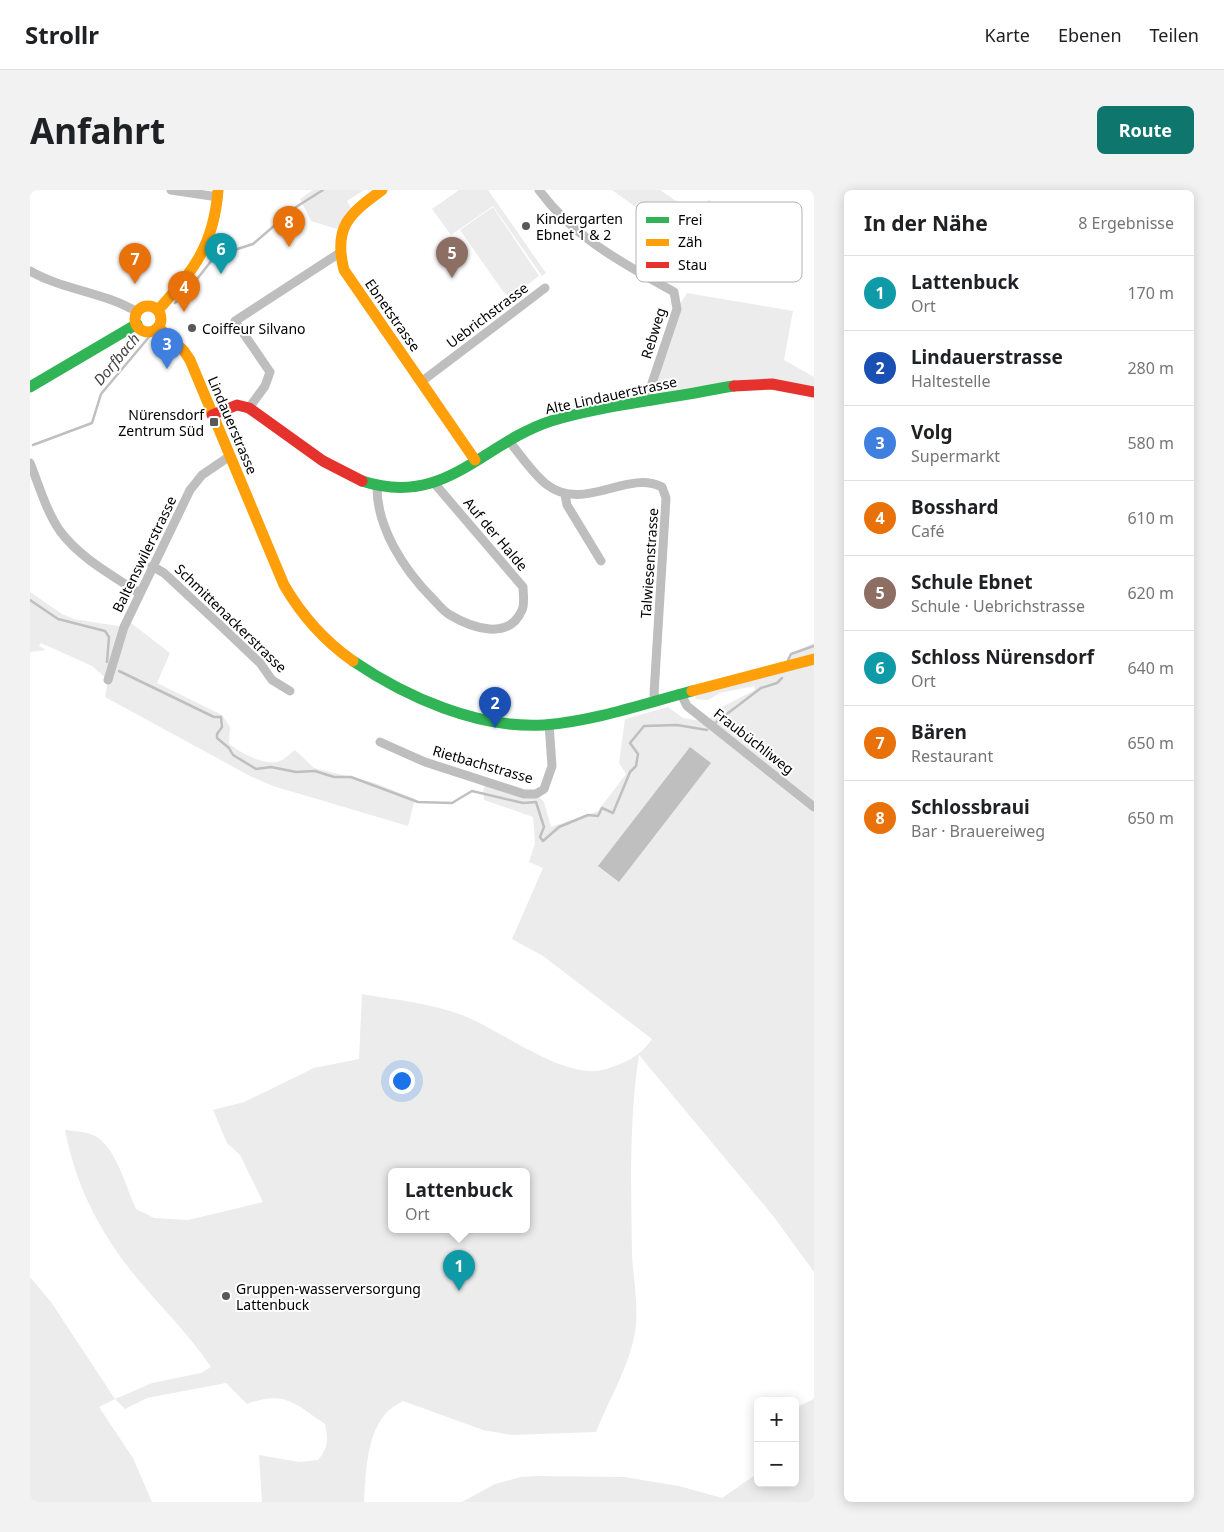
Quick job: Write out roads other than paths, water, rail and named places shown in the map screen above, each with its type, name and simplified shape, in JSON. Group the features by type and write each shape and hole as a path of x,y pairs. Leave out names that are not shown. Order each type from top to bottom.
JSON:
{"street":[{"path":"158,310 201,260 213,230 218,194 171,190"},
{"path":"212,415 237,405 249,408 265,386 270,372 235,321 338,254 340,230 344,220 382,190"},
{"name":"Rebweg","path":"539,190 572,228 602,251 636,270"},
{"name":"Ebnetstrasse","path":"338,254 344,270 475,460"},
{"path":"30,271 49,280 118,303 137,318 146,331 158,327 161,318 158,310 147,306 137,318 30,387"},
{"name":"Rebweg","path":"646,401 677,309 674,292 656,282"},
{"name":"Uebrichstrasse","path":"421,382 545,288"},
{"name":"Lindauerstrasse","path":"158,327 184,351 190,360 293,603 302,617 334,648 369,672 447,708 496,721 549,724 589,718 814,660"},
{"name":"Alte Lindauerstrasse","path":"249,408 321,460 344,472 377,485 407,488 435,484 508,440 533,428 562,418 646,401 759,384 814,392"},
{"path":"508,440 546,484 565,495 567,505 601,561"},
{"name":"Baltenswilerstrasse","path":"108,680 124,627 190,490 202,475 230,456"},
{"path":"30,463 59,530 74,548 139,593"},
{"name":"Talwiesenstrasse","path":"565,495 581,495 643,483 655,483 662,487 666,498 654,694 656,700"},
{"name":"Auf der Halde","path":"377,485 376,498 387,532 417,582 449,614 477,626 499,630 513,624 523,608 523,587 435,484"},
{"name":"Schmittenackerstrasse","path":"152,566 164,573 260,663 272,680 290,691"},
{"name":"Fraubüchliweg","path":"681,694 687,706 814,807"},
{"name":"Rietbachstrasse","path":"380,742 425,762 524,794 536,794 544,789 552,766 549,724"}],"waterway":[{"name":"Dorfbach","path":"231,251 253,244 296,207 323,190"},
{"name":"Dorfbach","path":"175,303 190,288 212,260"},
{"name":"Dorfbach","path":"33,445 92,423 101,394 149,337"},
{"path":"30,600 58,619 105,631 109,637 107,662"},
{"path":"788,660 791,654 814,646"},
{"path":"119,671 214,717 221,717 222,727 217,734 217,738 229,748 233,755 256,769 271,767 296,772 315,771 334,777 351,777 418,802 452,803 472,791 523,803 536,802 544,827 540,837 543,841 559,827 588,815 598,816 602,808 613,813 630,772 636,766 638,754 630,743 644,726 677,725 707,730"},
{"path":"715,723 761,688 777,683 782,678"}],"place":[{"name":"Kindergarten Ebnet 1 & 2","path":"526,226"},
{"name":"Schlossbraui","path":"289,247"},
{"name":"Schloss Nürensdorf","path":"221,274"},
{"name":"Schule Ebnet","path":"452,278"},
{"name":"Bären","path":"135,284"},
{"name":"Bosshard","path":"184,312"},
{"name":"Coiffeur Silvano","path":"192,328"},
{"name":"Volg","path":"167,369"},
{"name":"Nürensdorf Zentrum Süd","path":"214,422"},
{"name":"Lindauerstrasse","path":"495,728"},
{"name":"Lattenbuck","path":"459,1291"},
{"name":"Gruppen-wasserversorgung Lattenbuck","path":"226,1296"}]}
